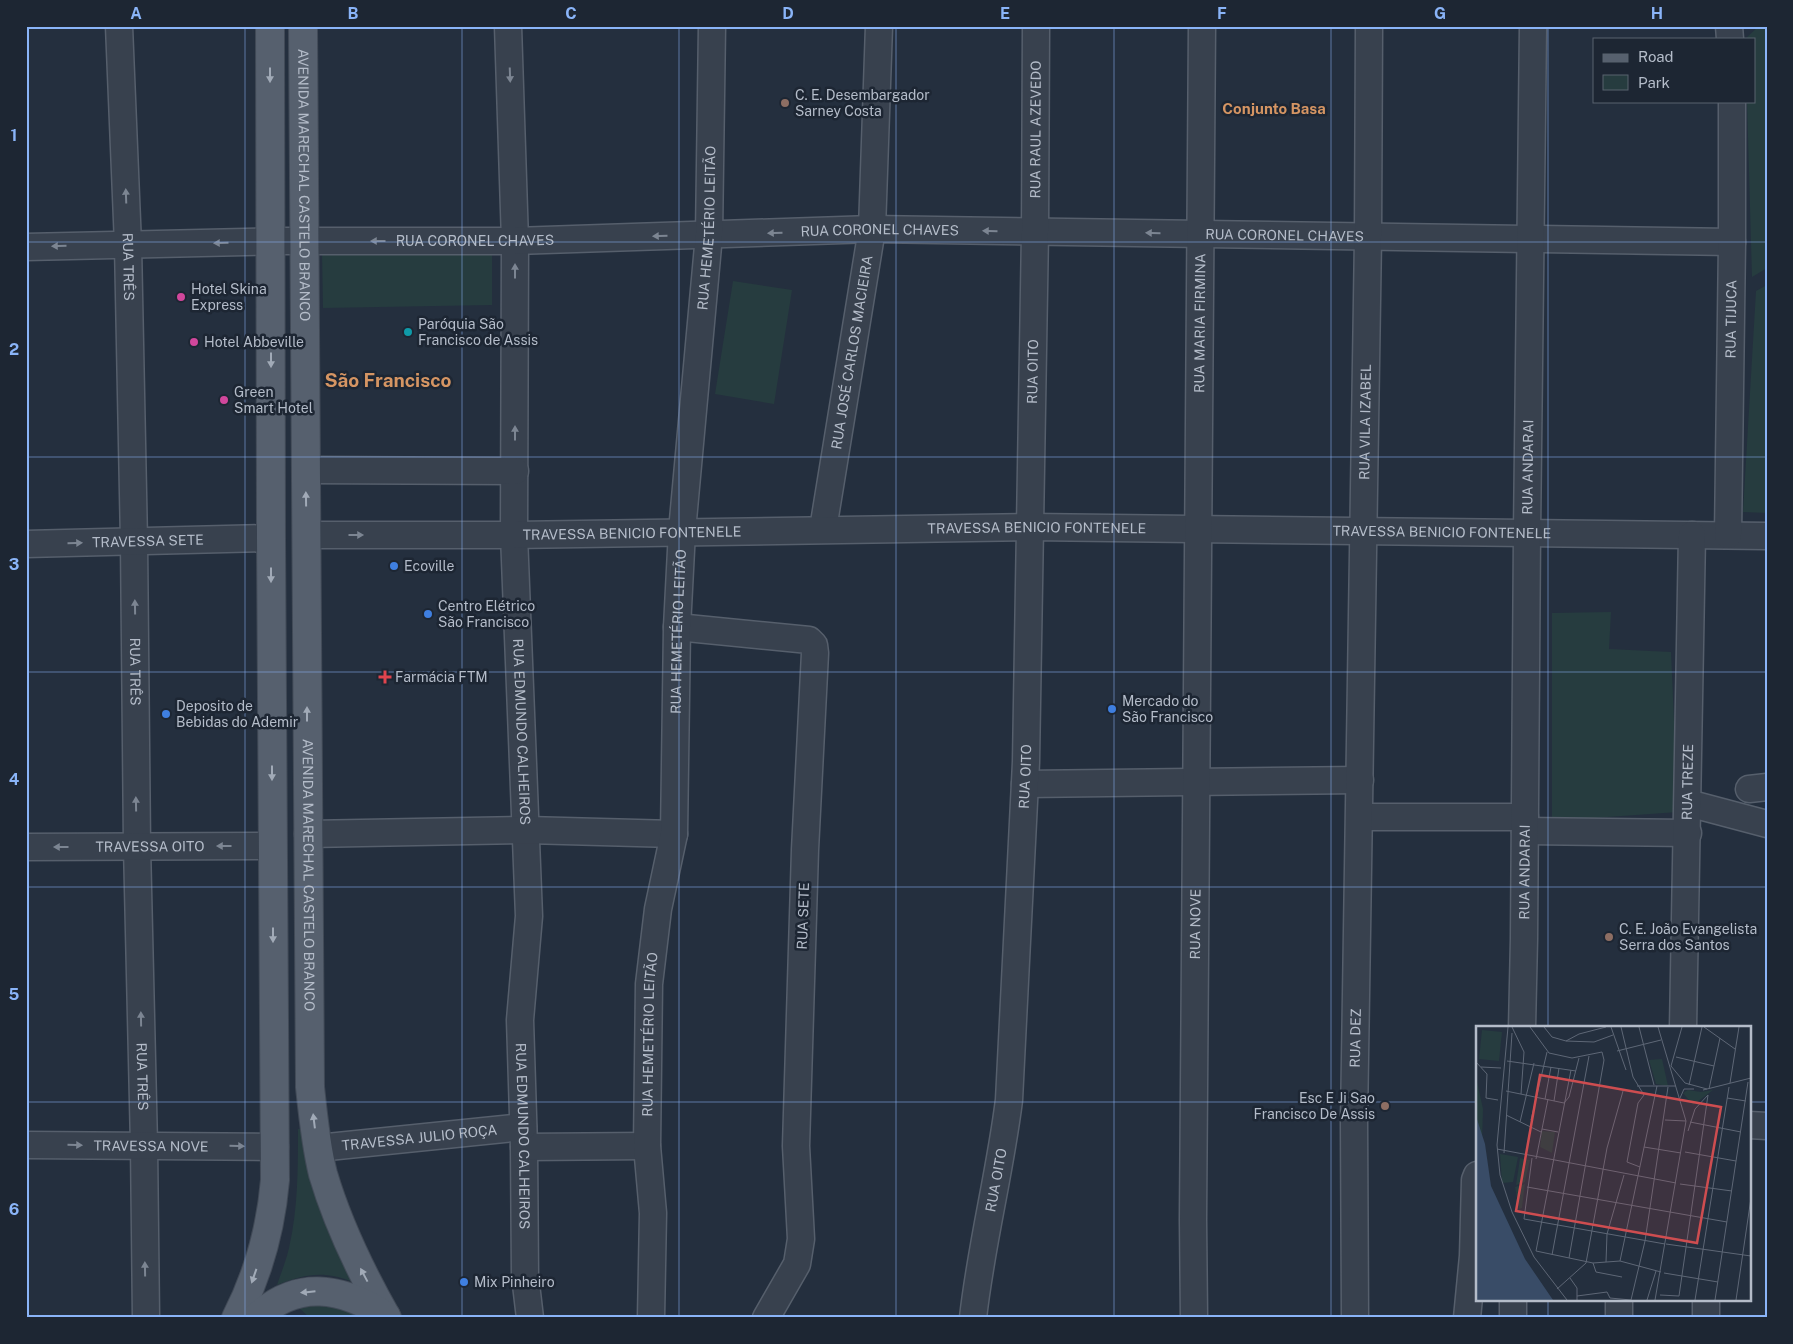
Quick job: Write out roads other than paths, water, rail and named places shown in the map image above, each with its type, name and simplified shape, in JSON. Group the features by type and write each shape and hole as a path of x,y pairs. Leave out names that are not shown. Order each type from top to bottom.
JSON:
{"main road":[{"path":"236,1318 252,1280 267,1232 273,1206 275,1180 272,846 270,26"},
{"name":"AVENIDA MARECHAL CASTELO BRANCO","path":"303,26 310,1087 323,1174 354,1258 386,1317"},
{"path":"256,1318 270,1305 288,1296 322,1291 340,1293 357,1299 386,1317"}],"street":[{"name":"RUA TRÊS","path":"119,26 128,244 146,1318"},
{"name":"RUA EDMUNDO CALHEIROS","path":"508,26 514,241 514,534 529,916 520,1020 524,1137 525,1276 530,1318"},
{"name":"RUA HEMETÉRIO LEITÃO","path":"651,1318 653,1213 647,1146 649,984 658,909 674,834 677,627 682,531 709,235 712,26"},
{"name":"RUA JOSÉ CARLOS MACIEIRA","path":"823,529 872,229 879,26"},
{"name":"RUA RAUL AZEVEDO","path":"1036,26 1036,232"},
{"name":"RUA MARIA FIRMINA","path":"1198,530 1202,26"},
{"name":"RUA VILA IZABEL","path":"1360,817 1369,26"},
{"name":"RUA ANDARAI","path":"1522,1026 1533,26"},
{"name":"RUA TIJUCA","path":"1728,535 1732,102"},
{"name":"RUA CORONEL CHAVES","path":"26,247 305,241 514,241 872,229 1732,242"},
{"name":"RUA OITO","path":"973,1318 978,1272 1005,1132 1009,1100 1025,784 1036,232"},
{"path":"306,470 515,471"},
{"name":"TRAVESSA BENICIO FONTENELE","path":"307,536 1031,527 1767,536"},
{"name":"RUA NOVE","path":"1194,1318 1193,1210 1198,530"},
{"name":"RUA TREZE","path":"1684,1026 1692,535"},
{"name":"TRAVESSA SETE","path":"26,544 271,538"},
{"name":"RUA SETE","path":"677,627 809,640 814,645 805,850 796,1146 802,1239 797,1264 766,1318"},
{"path":"1025,784 1360,780"},
{"path":"1688,803 1767,824"},
{"path":"1360,817 1688,833"},
{"name":"RUA DEZ","path":"1355,1318 1354,1121 1360,817"},
{"path":"308,834 527,830 674,834"},
{"name":"TRAVESSA OITO","path":"26,847 272,846"},
{"path":"1750,1125 1767,1126"},
{"path":"524,1137 647,1146"},
{"name":"TRAVESSA JULIO ROÇA","path":"318,1148 524,1137"},
{"name":"TRAVESSA NOVE","path":"26,1144 275,1147"},
{"path":"1467,1318 1473,1256 1476,1178"},
{"path":"1513,1302 1513,1318"},
{"path":"1619,1302 1619,1318"},
{"path":"1706,1302 1706,1318"}],"place":[{"name":"C. E. Desembargador Sarney Costa","path":"785,103"},
{"name":"Hotel Skina Express","path":"181,297"},
{"name":"Paróquia São Francisco de Assis","path":"408,332"},
{"name":"Hotel Abbeville","path":"194,342"},
{"name":"Green Smart Hotel","path":"224,400"},
{"name":"Ecoville","path":"394,566"},
{"name":"Centro Elétrico São Francisco","path":"428,614"},
{"name":"Farmácia FTM","path":"385,677"},
{"name":"Mercado do São Francisco","path":"1112,709"},
{"name":"Deposito de Bebidas do Ademir","path":"166,714"},
{"name":"C. E. João Evangelista Serra dos Santos","path":"1609,937"},
{"name":"Esc E Ji Sao Francisco De Assis","path":"1385,1106"},
{"name":"Mix Pinheiro","path":"464,1282"}],"district":[{"name":"Conjunto Basa","path":"1274,109"},
{"name":"São Francisco","path":"388,380"}]}
